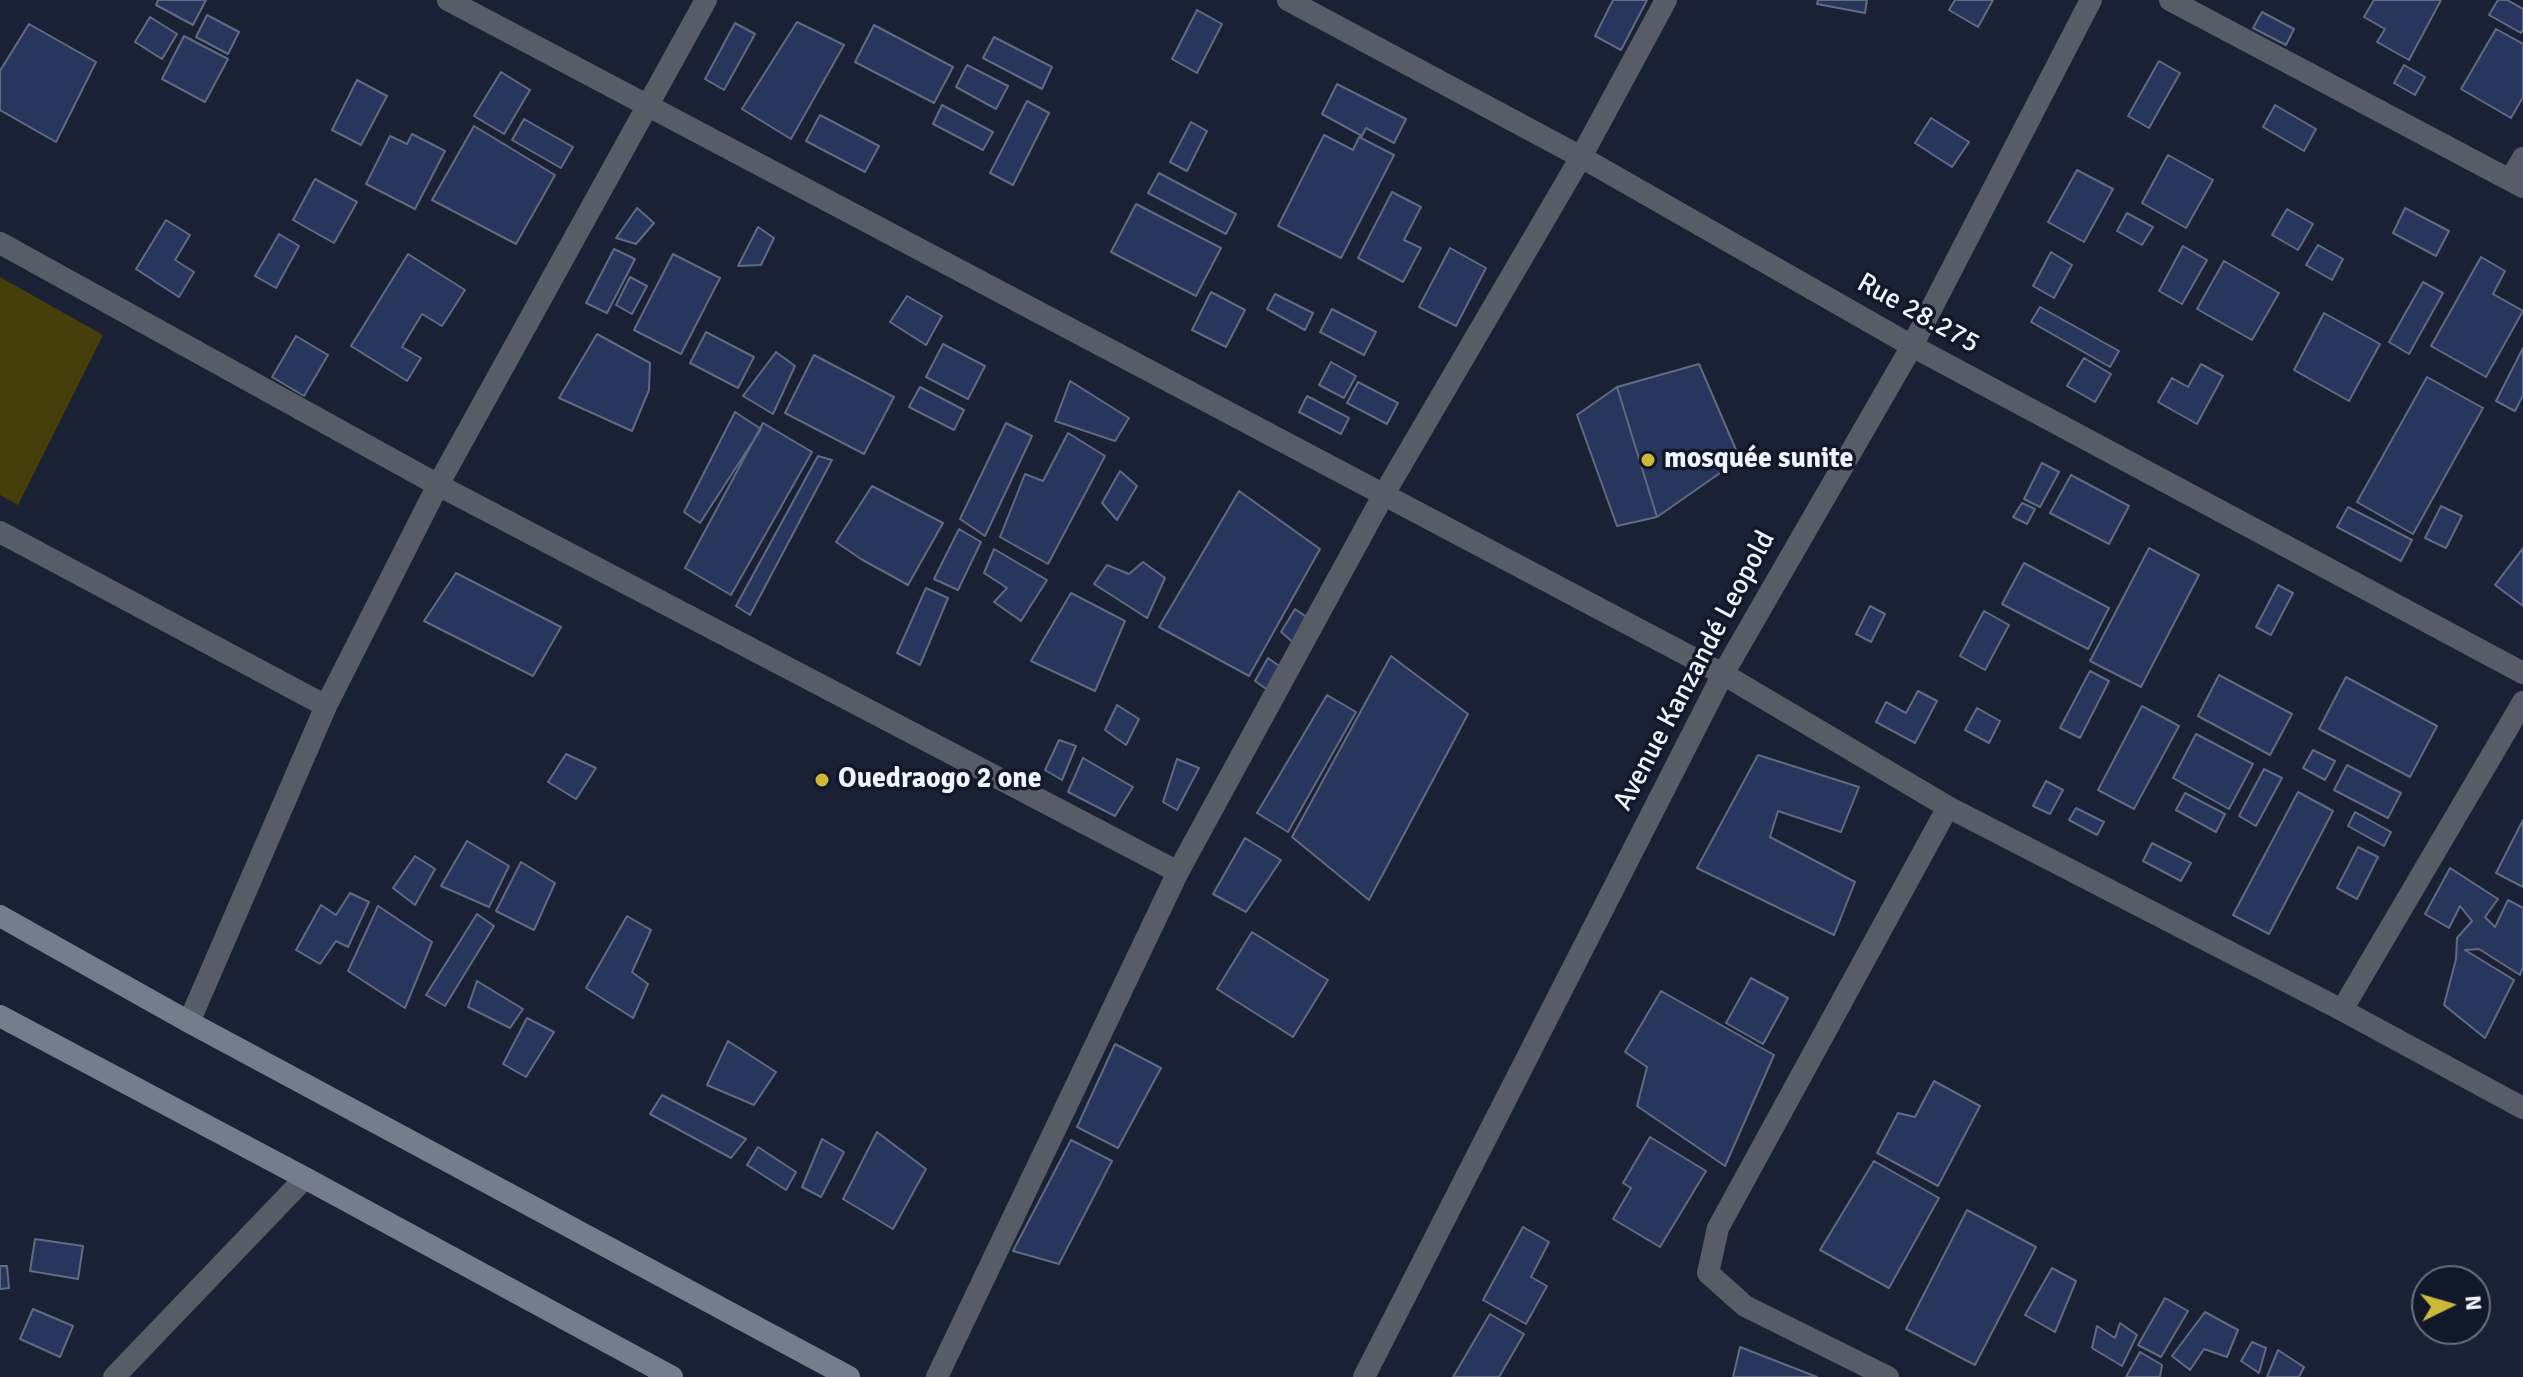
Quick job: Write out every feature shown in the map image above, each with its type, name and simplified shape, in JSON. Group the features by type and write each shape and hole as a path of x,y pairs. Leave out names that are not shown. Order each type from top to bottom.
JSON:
{"main road":[{"path":"0,916 189,1022 849,1377"},
{"path":"0,1016 672,1377"}],"street":[{"path":"448,0 1723,674 1948,807 2342,1010 2523,1108"},
{"path":"189,1022 326,706 438,485 706,0"},
{"name":"Rue 28.275","path":"1288,0 1581,157 1912,346 2523,673"},
{"path":"937,1377 1178,872 1384,494 1581,157 1666,0"},
{"name":"Avenue Kanzandé Leopold","path":"1364,1377 1723,674 1912,346 2091,0"},
{"path":"2170,0 2516,184 2523,158"},
{"path":"0,243 438,485 1178,872"},
{"path":"0,532 326,706"},
{"path":"2342,1010 2523,702"},
{"path":"1888,1377 1745,1306 1708,1273 1718,1228 1948,807"},
{"path":"114,1377 305,1178"}],"shaded area":[{"path":"0,277 103,335 18,505 0,495"}],"building":[{"path":"158,0 206,0 193,25 156,5"},
{"path":"1613,0 1647,0 1621,50 1595,36"},
{"path":"1818,0 1867,0 1865,13 1817,4"},
{"path":"1955,0 1993,0 1978,27 1949,10"},
{"path":"2374,0 2441,0 2409,60 2377,42 2385,29 2364,17"},
{"path":"2498,0 2507,0 2523,9 2521,33 2489,15"},
{"path":"1197,10 1222,24 1197,73 1172,59"},
{"path":"2262,12 2294,29 2286,45 2253,28"},
{"path":"207,15 239,32 228,54 196,37"},
{"path":"150,17 177,34 162,59 135,42"},
{"path":"797,22 844,45 791,139 742,109"},
{"path":"735,23 755,34 724,90 705,79"},
{"path":"29,24 96,62 56,142 0,110 0,71"},
{"path":"874,25 953,67 934,103 855,62"},
{"path":"2496,29 2523,44 2523,97 2511,118 2461,89"},
{"path":"184,36 228,59 205,102 162,79"},
{"path":"994,37 1052,67 1042,89 983,58"},
{"path":"2159,61 2180,73 2149,128 2128,116"},
{"path":"967,65 1008,86 996,109 956,87"},
{"path":"2404,65 2425,77 2415,95 2394,83"},
{"path":"501,72 530,90 504,134 474,116"},
{"path":"357,80 387,96 361,145 332,130"},
{"path":"1337,84 1406,119 1394,143 1366,128 1362,136 1322,114"},
{"path":"1027,101 1049,113 1013,185 990,173"},
{"path":"942,105 993,132 983,150 933,124"},
{"path":"2275,105 2316,129 2304,151 2263,127"},
{"path":"820,115 879,146 865,172 806,141"},
{"path":"1931,118 1969,142 1952,167 1915,143"},
{"path":"524,119 573,147 561,168 512,140"},
{"path":"1191,122 1207,131 1187,171 1170,162"},
{"path":"474,126 555,175 516,244 432,200"},
{"path":"412,134 445,151 415,209 366,184 390,136 407,144"},
{"path":"1324,135 1353,150 1359,137 1394,155 1341,258 1278,226"},
{"path":"2168,155 2213,180 2186,228 2142,203"},
{"path":"2077,170 2113,189 2084,242 2048,222"},
{"path":"1159,173 1236,214 1226,234 1148,193"},
{"path":"315,179 357,202 334,243 293,220"},
{"path":"1392,192 1421,207 1404,240 1421,248 1403,282 1358,258"},
{"path":"1136,204 1221,248 1196,296 1111,252"},
{"path":"637,208 654,223 636,244 616,238"},
{"path":"2405,208 2449,231 2436,256 2393,233"},
{"path":"2287,209 2313,224 2298,250 2272,235"},
{"path":"2127,213 2153,227 2142,245 2117,231"},
{"path":"166,220 190,235 175,260 194,272 179,297 136,269"},
{"path":"758,227 774,238 761,265 738,266"},
{"path":"279,234 299,246 276,288 255,276"},
{"path":"2318,245 2343,259 2332,280 2306,265"},
{"path":"2183,246 2207,260 2182,304 2159,291"},
{"path":"1450,248 1486,268 1456,326 1419,307"},
{"path":"614,249 635,259 607,313 586,303"},
{"path":"2051,252 2072,265 2054,298 2033,286"},
{"path":"408,254 465,290 442,326 422,314 402,347 421,358 407,381 351,346"},
{"path":"673,254 720,278 681,354 634,330"},
{"path":"2481,257 2505,271 2493,294 2523,311 2486,377 2431,346"},
{"path":"2224,261 2279,293 2252,340 2197,309"},
{"path":"630,277 647,286 632,314 616,305"},
{"path":"2423,282 2443,293 2409,354 2389,342"},
{"path":"1211,292 1245,310 1226,347 1192,330"},
{"path":"1275,294 1313,313 1305,330 1267,309"},
{"path":"907,296 942,316 926,345 890,322"},
{"path":"2040,307 2119,351 2110,367 2031,322"},
{"path":"1332,309 1376,332 1364,355 1320,332"},
{"path":"2324,313 2380,344 2349,401 2294,370"},
{"path":"706,332 754,357 738,388 690,363"},
{"path":"597,334 650,363 649,390 632,431 559,398"},
{"path":"296,336 328,355 304,396 272,377"},
{"path":"943,344 985,366 968,399 926,377"},
{"path":"2523,348 2523,395 2515,411 2496,401"},
{"path":"776,352 795,366 773,414 743,396"},
{"path":"814,355 894,397 864,454 785,413"},
{"path":"2084,358 2111,374 2095,402 2067,386"},
{"path":"1331,362 1356,376 1344,398 1319,385"},
{"path":"1699,364 1740,459 1657,517 1617,387"},
{"path":"2201,364 2223,376 2197,424 2158,402 2172,378 2188,387"},
{"path":"2427,377 2483,408 2413,534 2357,502"},
{"path":"1070,381 1129,418 1115,441 1055,421"},
{"path":"1358,382 1398,403 1387,424 1347,403"},
{"path":"920,387 964,410 954,430 909,407"},
{"path":"1617,387 1657,517 1617,526 1577,415"},
{"path":"1307,396 1349,418 1341,434 1299,412"},
{"path":"735,412 761,429 700,523 684,512"},
{"path":"763,423 812,452 731,595 685,568"},
{"path":"1006,423 1032,436 985,536 960,519"},
{"path":"1068,433 1105,456 1048,564 1000,537 1025,474 1043,481"},
{"path":"818,456 832,460 750,615 736,606"},
{"path":"2042,463 2059,472 2040,507 2024,499"},
{"path":"1120,471 1137,486 1117,520 1102,503"},
{"path":"2071,475 2129,506 2109,544 2050,513"},
{"path":"872,486 943,523 908,585 836,542"},
{"path":"1239,491 1320,549 1249,676 1159,627"},
{"path":"2022,503 2035,509 2027,524 2013,517"},
{"path":"2441,506 2462,516 2446,548 2425,538"},
{"path":"2348,507 2412,540 2401,561 2337,527"},
{"path":"959,529 981,542 958,590 934,579"},
{"path":"2149,548 2199,575 2141,687 2090,661"},
{"path":"2523,548 2523,606 2495,585"},
{"path":"994,549 1047,580 1021,621 994,602 1007,588 984,573"},
{"path":"1143,562 1165,578 1147,618 1094,584 1107,565 1129,574"},
{"path":"2024,563 2109,608 2088,649 2002,604"},
{"path":"456,573 561,627 533,676 424,621"},
{"path":"2278,585 2293,593 2271,635 2256,627"},
{"path":"926,588 948,598 920,665 897,653"},
{"path":"1071,593 1125,621 1095,691 1031,661"},
{"path":"1870,606 1885,614 1871,642 1856,634"},
{"path":"1295,609 1308,618 1295,644 1281,632"},
{"path":"1984,611 2009,625 1985,670 1960,656"},
{"path":"1391,656 1468,714 1369,900 1292,837"},
{"path":"1268,658 1282,668 1269,691 1255,681"},
{"path":"2090,671 2109,681 2080,738 2060,728"},
{"path":"2219,675 2292,714 2270,755 2198,716"},
{"path":"2346,677 2437,726 2410,777 2319,729"},
{"path":"1918,691 1937,701 1915,743 1876,722 1886,702 1906,713"},
{"path":"1327,695 1356,712 1288,832 1257,813"},
{"path":"1117,705 1139,719 1126,745 1105,730"},
{"path":"2142,706 2179,726 2134,809 2098,790"},
{"path":"1977,708 2000,721 1989,743 1965,730"},
{"path":"2196,734 2253,764 2229,809 2173,778"},
{"path":"1059,740 1076,746 1062,780 1045,770"},
{"path":"2313,750 2335,761 2325,780 2303,768"},
{"path":"566,754 596,768 576,799 548,782"},
{"path":"1758,755 1859,787 1841,832 1778,811 1770,837 1855,882 1834,935 1697,868"},
{"path":"1083,758 1133,787 1115,816 1068,792"},
{"path":"1177,759 1199,768 1177,810 1163,802"},
{"path":"2347,765 2401,793 2388,818 2334,790"},
{"path":"2264,769 2282,778 2256,826 2239,816"},
{"path":"2046,781 2063,790 2050,814 2033,806"},
{"path":"2298,792 2333,811 2269,934 2233,915"},
{"path":"2185,793 2225,814 2216,832 2176,810"},
{"path":"2076,808 2104,822 2097,835 2069,820"},
{"path":"2355,812 2391,832 2384,846 2348,826"},
{"path":"2523,820 2523,887 2496,873"},
{"path":"1245,838 1281,860 1246,912 1213,894"},
{"path":"467,841 509,866 489,907 441,886"},
{"path":"2152,843 2191,863 2181,881 2143,861"},
{"path":"2358,847 2378,857 2357,899 2337,888"},
{"path":"415,856 435,869 415,905 393,888"},
{"path":"521,862 555,883 534,930 496,911"},
{"path":"2450,868 2498,899 2485,917 2495,927 2508,900 2523,908 2523,967 2520,975 2479,949 2465,950 2514,980 2485,1038 2444,1005 2456,959 2457,938 2472,921 2460,906 2449,928 2425,914"},
{"path":"350,893 369,902 348,947 336,941 320,964 296,950 321,905 336,915"},
{"path":"378,906 432,942 405,1008 348,971"},
{"path":"477,914 494,926 445,1006 426,995"},
{"path":"627,916 651,930 632,972 648,984 633,1018 586,988"},
{"path":"1252,932 1328,980 1293,1037 1217,989"},
{"path":"1751,978 1788,998 1763,1044 1726,1023"},
{"path":"477,981 523,1009 510,1028 468,1007"},
{"path":"1661,991 1774,1055 1725,1166 1637,1106 1647,1067 1625,1052"},
{"path":"527,1018 554,1032 526,1077 503,1064"},
{"path":"728,1041 776,1072 754,1105 707,1085"},
{"path":"1115,1044 1161,1068 1118,1148 1077,1127"},
{"path":"1934,1081 1980,1106 1938,1186 1877,1153 1898,1113 1915,1117"},
{"path":"662,1095 746,1139 731,1158 650,1114"},
{"path":"877,1132 926,1169 893,1229 843,1199"},
{"path":"1650,1137 1706,1171 1660,1247 1613,1219 1631,1188 1623,1183"},
{"path":"822,1139 844,1152 821,1197 802,1187"},
{"path":"1071,1140 1112,1161 1059,1264 1013,1251"},
{"path":"758,1147 796,1172 786,1190 747,1165"},
{"path":"1874,1161 1939,1198 1889,1288 1820,1250"},
{"path":"1967,1210 2036,1247 1975,1365 1906,1329"},
{"path":"1523,1227 1549,1242 1531,1277 1547,1286 1526,1324 1483,1300"},
{"path":"35,1239 83,1246 78,1279 30,1271"},
{"path":"0,1266 7,1266 9,1288 0,1289"},
{"path":"2052,1268 2076,1281 2055,1332 2025,1315"},
{"path":"2165,1298 2188,1311 2161,1357 2138,1345"},
{"path":"33,1309 73,1326 60,1357 20,1339"},
{"path":"2205,1312 2238,1330 2227,1357 2204,1349 2190,1370 2172,1356"},
{"path":"1490,1314 1524,1334 1499,1377 1453,1377"},
{"path":"2120,1323 2137,1335 2122,1366 2092,1348 2097,1326 2115,1338"},
{"path":"2252,1342 2266,1348 2259,1373 2241,1361"},
{"path":"1740,1347 1817,1377 1733,1377"},
{"path":"2278,1350 2304,1367 2299,1377 2267,1377"},
{"path":"2140,1352 2162,1365 2160,1377 2126,1377"}],"place":[{"name":"mosquée sunite","path":"1648,460"},
{"name":"Ouedraogo 2 one","path":"822,780"}]}
